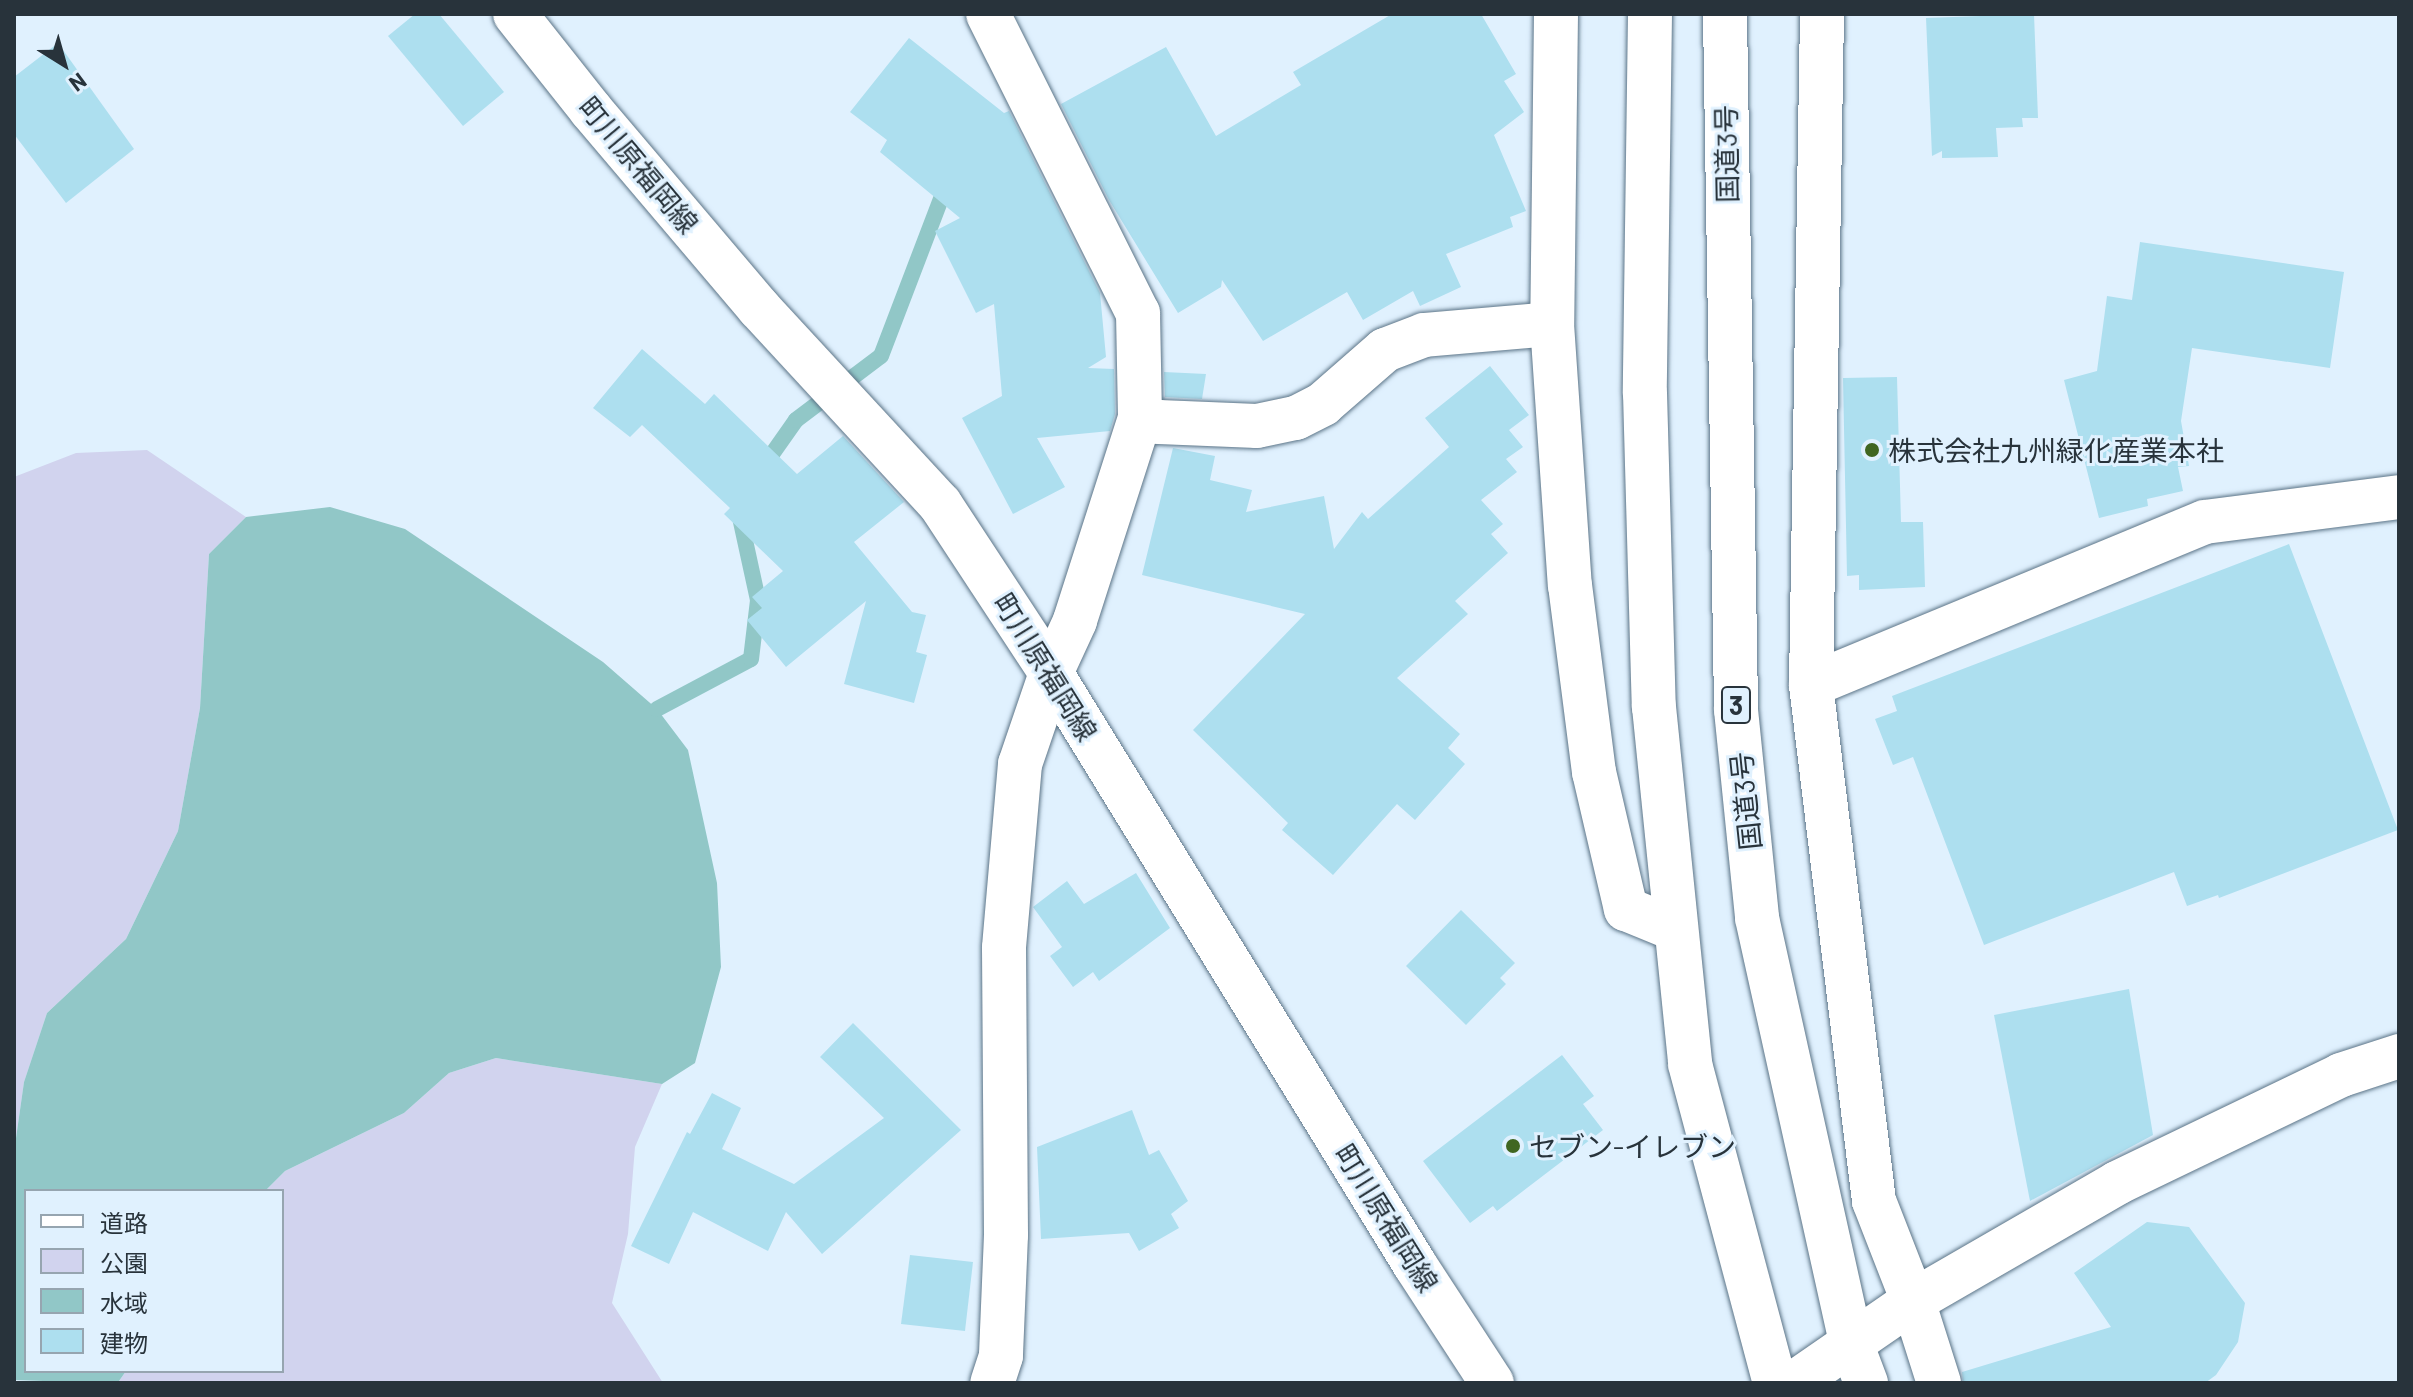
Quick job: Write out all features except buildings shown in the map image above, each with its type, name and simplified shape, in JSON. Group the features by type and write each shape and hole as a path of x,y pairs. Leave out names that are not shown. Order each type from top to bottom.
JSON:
{"main road":[{"name":"町川原福岡線","path":"515,14 591,110 759,308 940,504 1051,673 1415,1265 1492,1383"},
{"path":"988,14 1138,313 1140,418 1075,621 1051,673 1020,764 1004,948 1006,1235 1001,1356 992,1383"},
{"path":"1556,14 1552,324 1570,585 1594,772 1626,909 1675,929"},
{"path":"1650,14 1645,409 1654,707 1690,1064 1775,1383"},
{"name":"国道3号","path":"1725,14 1736,710 1757,918 1851,1343 1866,1383"},
{"path":"1822,14 1811,685 1874,1201 1913,1301 1939,1383"},
{"path":"1140,418 1159,422 1257,426 1296,418 1323,404 1385,350 1424,335 1552,324"},
{"path":"1811,685 1987,609 2205,522 2399,497"},
{"path":"1794,1383 1913,1301 2117,1183 2341,1075 2399,1056"}],"green space":[{"path":"147,450 246,517 209,554 200,708 178,831 126,939 47,1013 24,1082 14,1152 14,477 76,453"},
{"path":"496,1058 662,1084 635,1147 628,1234 612,1303 663,1383 102,1383 119,1381 125,1373 284,1373 284,1189 267,1189 285,1171 404,1113 449,1073"}],"water":[{"path":"330,507 405,529 603,662 657,709 688,750 717,883 721,967 695,1063 662,1084 496,1058 449,1073 404,1113 285,1171 267,1189 24,1189 24,1373 125,1373 119,1381 102,1383 14,1380 14,1152 24,1082 47,1013 126,939 178,831 200,708 209,554 246,517"}],"waterway":[{"path":"763,467 796,420 881,356 947,183"},
{"path":"657,709 751,659 758,600 739,513"}],"place":[{"name":"株式会社九州緑化産業本社","path":"1872,450"},
{"name":"セブン-イレブン","path":"1513,1146"}]}
